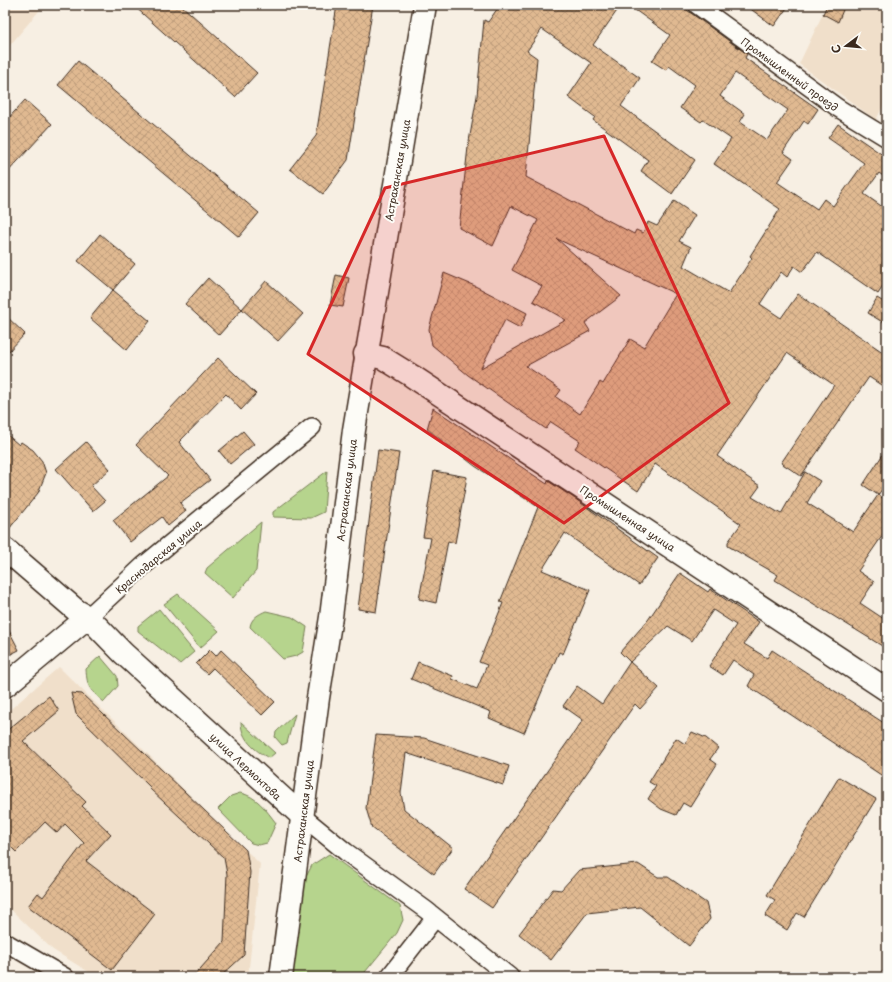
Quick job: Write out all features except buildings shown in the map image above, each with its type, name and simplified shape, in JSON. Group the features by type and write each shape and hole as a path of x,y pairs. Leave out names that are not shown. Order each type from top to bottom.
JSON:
{"street":[{"name":"Астраханская улица","path":"282,977 302,816 331,617 342,519 365,354 425,5"},
{"name":"Промышленный проезд","path":"697,5 838,108 887,138"},
{"name":"Промышленная улица","path":"365,354 383,358 412,376 887,690"},
{"name":"Краснодарская улица","path":"5,686 88,616 143,566 312,427"},
{"name":"улица Лермонтова","path":"5,549 77,612 88,616 123,653 302,816 346,852 436,918 510,977"},
{"path":"389,977 436,918"},
{"path":"5,942 65,977"}],"highlighted area":[{"path":"604,136 729,403 564,523 308,354 385,188"}],"shaded area":[{"path":"5,5 44,5 5,51"},
{"path":"827,5 887,5 887,98 876,120 799,64"},
{"path":"59,667 260,864 248,977 97,977 53,950 5,904 5,714"}],"green space":[{"path":"327,471 324,512 311,518 273,517 273,512"},
{"path":"261,522 256,571 233,598 205,573 207,568"},
{"path":"178,594 219,631 200,648 164,604"},
{"path":"159,609 194,652 180,664 138,631 138,626"},
{"path":"266,611 292,617 307,627 303,652 296,656 283,659 250,627 258,615"},
{"path":"100,656 117,676 118,686 104,702 88,685 86,675 86,669"},
{"path":"295,714 287,743 282,745 275,737 276,732"},
{"path":"241,722 275,753 269,758 254,748 243,734"},
{"path":"240,793 256,800 276,823 267,843 259,845 251,843 218,809 231,796"},
{"path":"329,854 400,906 403,920 397,933 361,977 290,977 306,877 312,865"}]}
